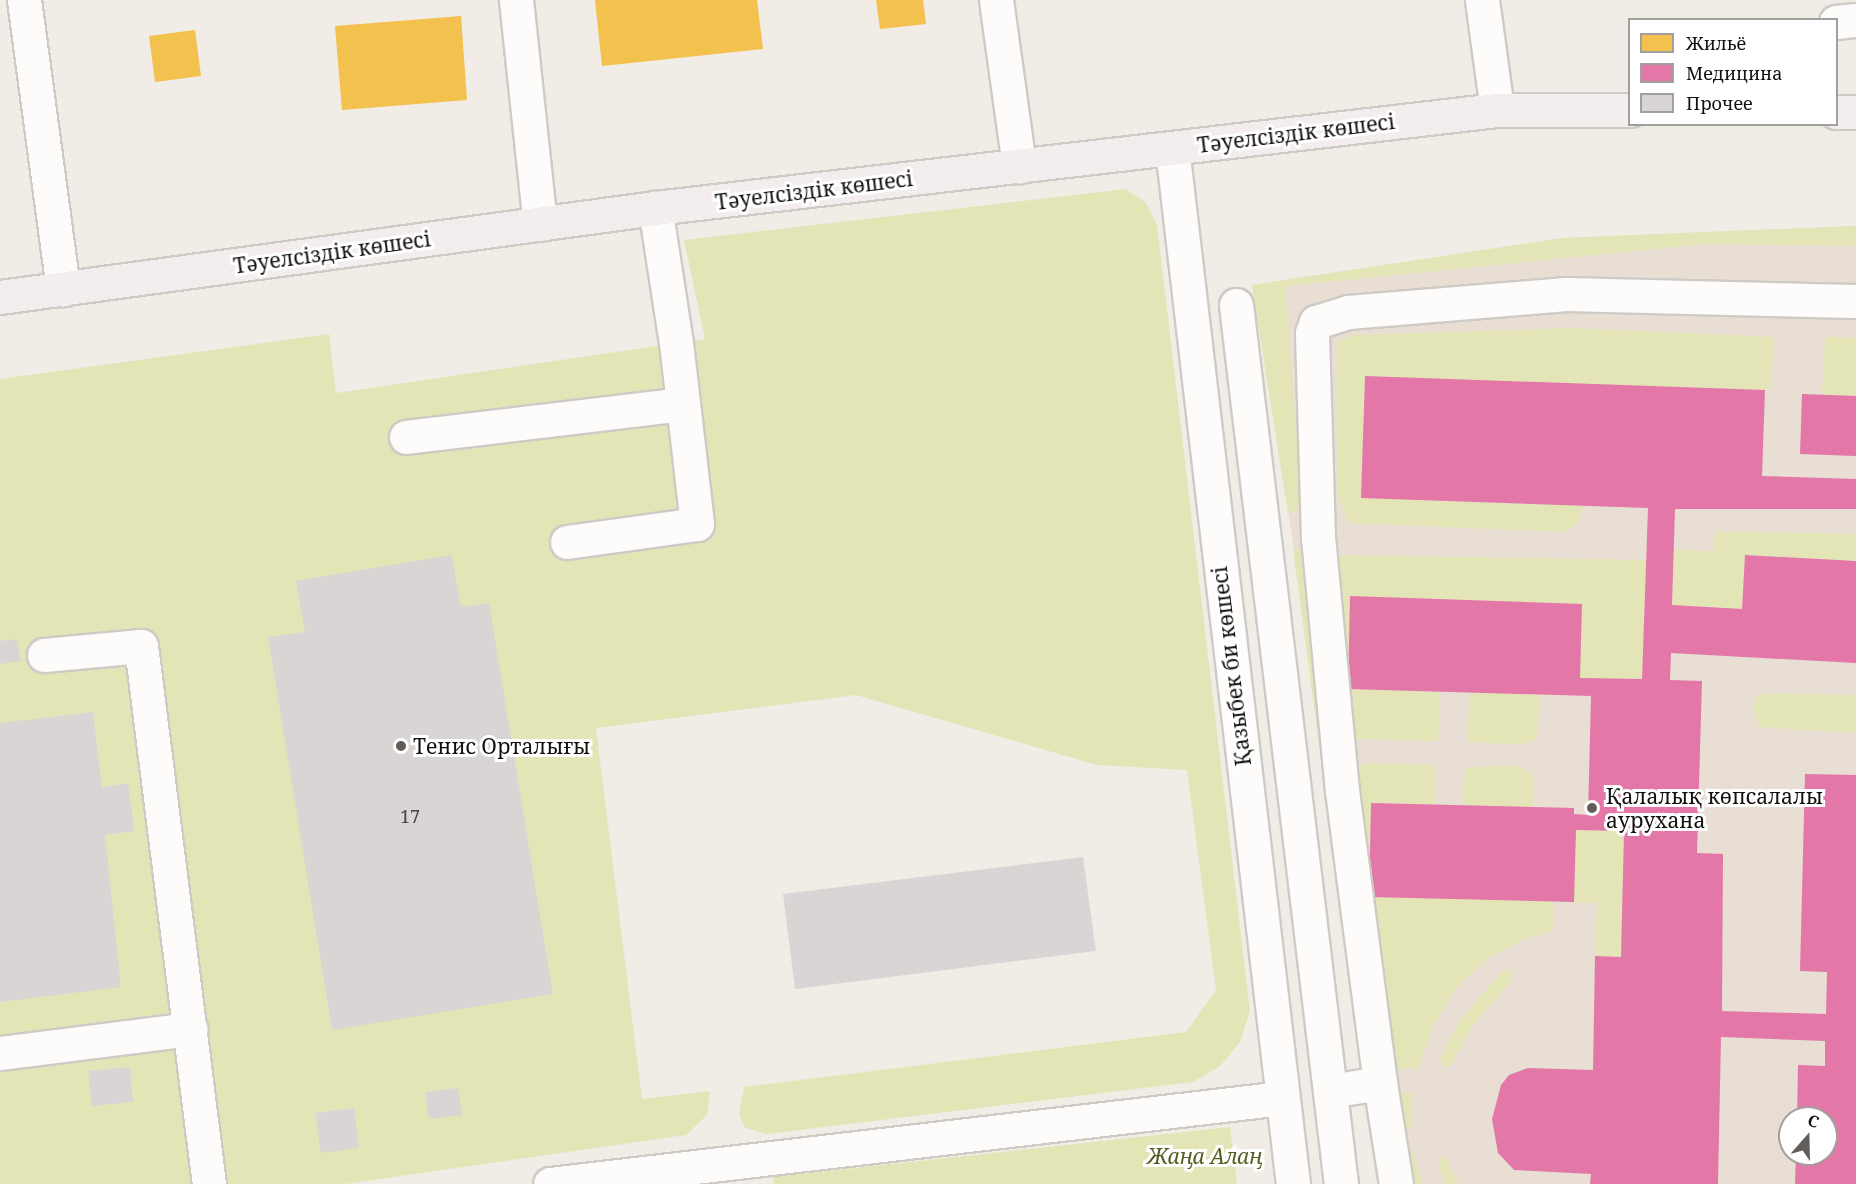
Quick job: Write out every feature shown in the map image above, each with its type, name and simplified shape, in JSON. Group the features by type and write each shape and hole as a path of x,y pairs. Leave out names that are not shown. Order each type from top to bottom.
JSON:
{"main road":[{"name":"Тәуелсіздік көшесі","path":"0,297 655,208 1497,110 1628,110"},
{"path":"1838,112 1856,112"}],"street":[{"path":"24,0 63,289"},
{"path":"516,0 540,224"},
{"path":"996,0 1019,166"},
{"path":"1482,0 1497,110"},
{"path":"1838,22 1856,20"},
{"name":"Қазыбек би көшесі","path":"1172,148 1293,1184"},
{"path":"567,542 697,524 655,208"},
{"path":"1396,1184 1380,1083 1342,791 1318,537 1312,333 1316,322 1348,312 1566,294 1856,301"},
{"path":"1236,305 1298,840 1341,1184"},
{"path":"406,437 681,404"},
{"path":"44,655 141,646 209,1184"},
{"path":"1252,846 1298,840"},
{"path":"0,1053 190,1029"},
{"path":"1330,1091 1380,1083"},
{"path":"550,1184 618,1180 1282,1098"}],"shaded area":[{"name":"Қалалық көпсалалы аурухана","path":"1856,226 1856,1184 1377,1184 1292,536 1252,285 1563,238"}],"green space":[{"name":"Тенис Орталығы","path":"1126,189 1146,203 1157,225 1250,1011 1240,1042 1220,1066 1193,1082 767,1134 745,1128 739,1115 744,1087 1186,1032 1216,990 1187,770 1097,765 856,695 596,728 642,1099 710,1091 707,1115 686,1135 345,1184 0,1184 0,379 329,334 336,393 705,339 684,240"},
{"path":"1856,226 1856,246 1705,244 1285,286 1301,499 1295,511 1288,513 1252,285 1563,238"},
{"path":"1571,328 1774,337 1771,385 1765,390 1365,377 1361,498 1583,506 1578,522 1565,532 1348,523 1338,495 1338,341 1352,335"},
{"path":"1825,337 1856,338 1856,396 1822,395"},
{"path":"1715,531 1856,534 1856,561 1745,555 1742,609 1672,605 1674,549 1713,552"},
{"path":"1293,549 1300,549 1305,555 1362,1066"},
{"path":"1341,555 1646,560 1642,679 1580,678 1582,604 1350,596 1348,689 1440,692 1438,741 1357,739 1349,733 1334,562"},
{"path":"1469,692 1540,695 1537,738 1522,745 1468,742"},
{"path":"1764,693 1856,695 1856,733 1760,727 1752,710 1757,697"},
{"path":"1365,763 1436,765 1435,804 1371,803 1554,901 1554,930 1524,939 1488,958 1456,988 1432,1029 1418,1069 1391,1068 1353,770"},
{"path":"1518,766 1530,772 1533,779 1533,807 1463,805 1465,767"},
{"path":"1576,830 1624,831 1621,957 1595,956 1597,903 1574,902"},
{"path":"1511,970 1511,981 1473,1025 1451,1065 1443,1068 1440,1059 1461,1018 1503,971"},
{"path":"1393,1092 1411,1093 1411,1128 1399,1129"},
{"name":"Жаңа Алаң","path":"1230,1127 1237,1184 774,1184 773,1177"},
{"path":"1413,1152 1423,1184 1406,1184 1402,1154"},
{"path":"1441,1158 1447,1159 1458,1184 1445,1184 1438,1164"}],"building: Жильё":[{"path":"595,0 757,0 763,49 602,66"},
{"path":"876,0 923,0 926,24 880,29"},
{"path":"461,16 467,100 342,110 335,26"},
{"path":"195,30 201,76 155,82 149,36"}],"building: Медицина":[{"path":"1365,376 1765,390 1762,476 1856,479 1856,509 1675,509 1672,605 1742,609 1745,555 1856,561 1856,663 1671,653 1670,680 1702,681 1697,853 1723,854 1722,1011 1826,1014 1827,972 1800,971 1805,774 1856,775 1856,1184 1795,1184 1796,1166 1838,1166 1838,1106 1797,1106 1798,1065 1825,1066 1825,1041 1721,1037 1718,1184 1590,1184 1591,1174 1514,1170 1498,1153 1492,1119 1501,1085 1509,1075 1528,1068 1593,1070 1595,956 1621,957 1624,831 1576,830 1574,902 1369,897 1371,803 1574,808 1574,814 1588,815 1591,696 1348,689 1350,596 1582,604 1580,678 1642,679 1648,508 1361,498"},
{"path":"1802,394 1856,396 1856,456 1800,454"}],"building: Прочее":[{"path":"452,555 461,607 489,603 553,994 332,1030 268,637 305,632 296,581"},
{"path":"17,639 21,661 0,664 0,641"},
{"path":"93,712 102,787 128,783 134,831 105,835 121,987 0,1002 0,723"},
{"path":"1083,857 1096,951 795,989 783,894"},
{"path":"130,1067 133,1102 92,1106 88,1071"},
{"path":"458,1088 462,1115 429,1119 425,1092"},
{"path":"354,1108 359,1148 321,1153 315,1113"}],"place":[{"name":"Тенис Орталығы","path":"401,746"},
{"name":"Қалалық көпсалалы аурухана","path":"1592,808"}]}
